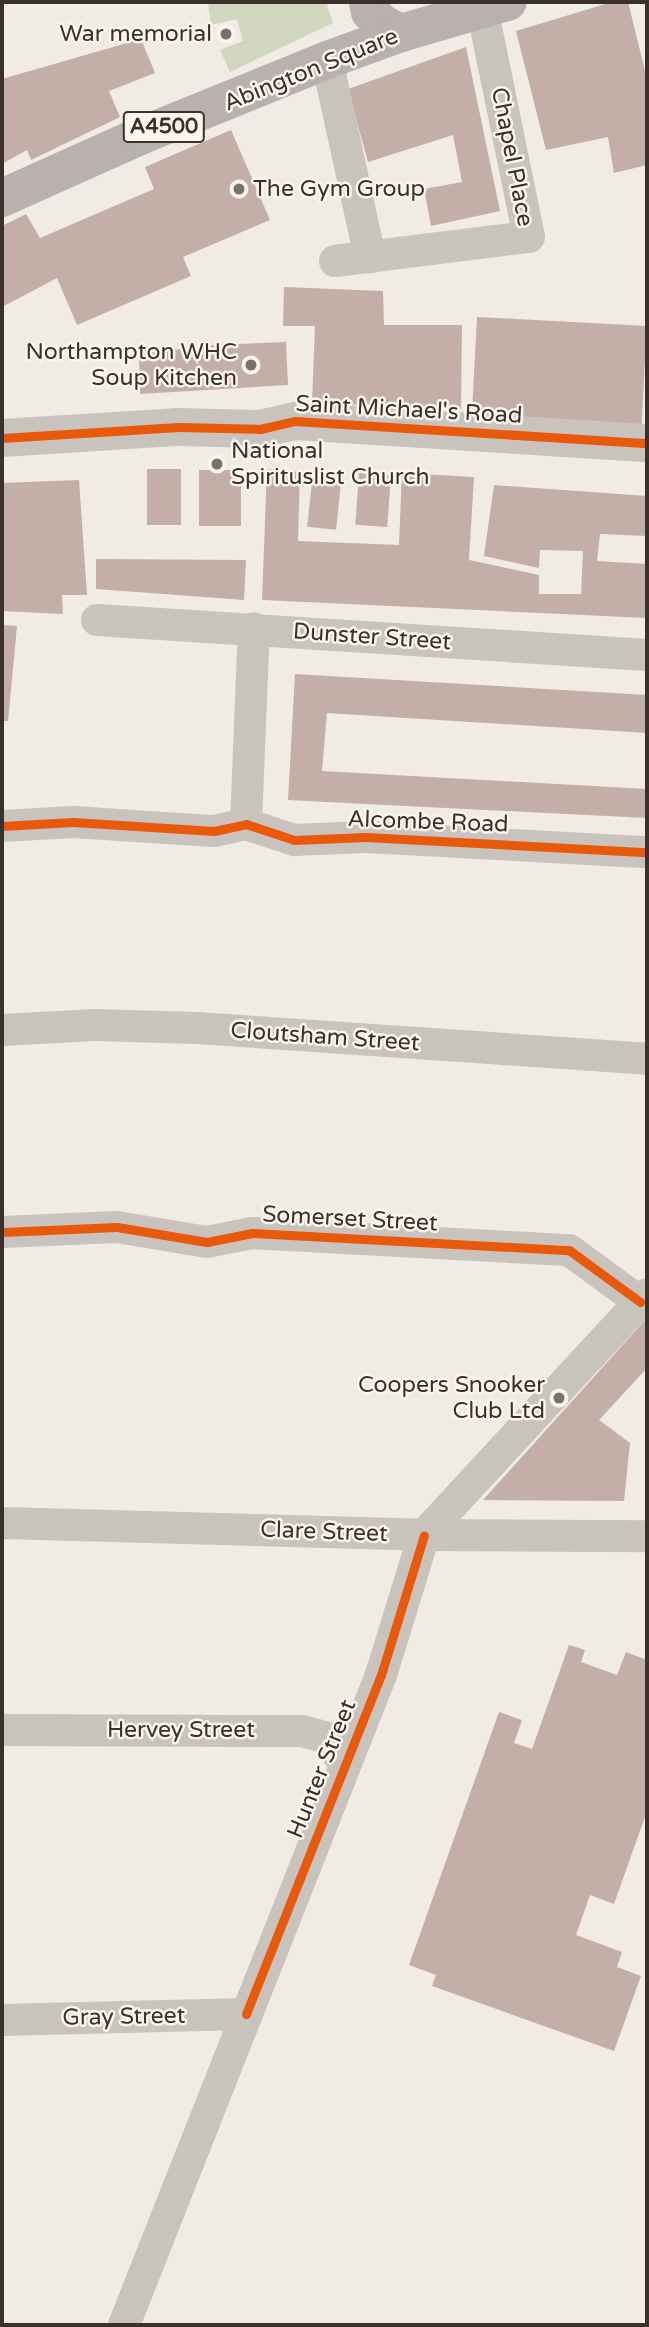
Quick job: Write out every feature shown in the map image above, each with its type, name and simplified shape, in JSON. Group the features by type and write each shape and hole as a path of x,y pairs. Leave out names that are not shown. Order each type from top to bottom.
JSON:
{"main road":[{"path":"368,2 370,12 401,33"},
{"name":"Abington Square","path":"2,198 140,136 327,60 474,8"}],"street":[{"name":"Chapel Place","path":"335,261 528,237 474,8"},
{"path":"327,60 370,257"},
{"name":"Saint Michael's Road","path":"2,438 179,427 260,429 295,421 647,443"},
{"name":"Dunster Street","path":"97,620 647,655"},
{"path":"246,824 254,628"},
{"name":"Alcombe Road","path":"2,826 73,822 214,831 246,824 294,840 366,837 647,852"},
{"name":"Cloutsham Street","path":"2,1030 95,1025 197,1028 647,1059"},
{"name":"Somerset Street","path":"2,1232 117,1227 207,1242 252,1233 569,1250 644,1298"},
{"path":"424,1535 644,1298"},
{"name":"Clare Street","path":"2,1523 424,1535 647,1536"},
{"name":"Hunter Street","path":"124,2325 381,1675 424,1535"},
{"name":"Hervey Street","path":"2,1730 302,1731 325,1737 345,1764"},
{"name":"Gray Street","path":"2,2021 246,2014"}],"green space":[{"path":"208,2 326,2 333,23 230,72 220,50 243,41 237,19 211,25"}],"building":[{"path":"612,2 628,2 647,79 647,165 614,173 608,137 546,150 516,31"},
{"path":"141,39 155,73 109,91 120,117 31,160 27,150 2,164 2,79"},
{"path":"466,47 500,211 431,226 424,189 462,182 453,135 368,162 348,89"},
{"path":"231,130 270,220 183,257 191,276 77,325 57,278 2,307 2,226 26,214 40,238 154,189 145,167"},
{"path":"284,287 383,291 384,325 462,325 461,409 312,403 315,326 283,326"},
{"path":"477,317 647,326 642,425 472,416"},
{"path":"286,342 288,385 140,394 139,354 214,345"},
{"path":"147,469 181,469 181,525 147,525"},
{"path":"267,469 300,472 298,541 399,545 402,473 474,477 469,560 539,575 539,594 581,594 583,551 540,550 539,568 484,556 494,485 647,496 647,536 600,534 597,561 647,564 647,618 262,600"},
{"path":"199,470 241,470 241,526 199,526"},
{"path":"313,472 342,475 336,530 307,527"},
{"path":"359,473 391,475 387,527 355,525"},
{"path":"79,480 87,595 62,595 63,614 2,611 2,483"},
{"path":"96,559 246,560 244,600 96,589"},
{"path":"2,625 17,626 8,721 2,721"},
{"path":"295,674 647,695 647,733 327,713 322,771 647,789 647,818 288,800"},
{"path":"647,1318 647,1368 599,1420 630,1443 624,1501 483,1500"},
{"path":"569,1645 585,1650 581,1662 617,1675 626,1652 647,1660 647,1811 614,1904 590,1895 576,1935 622,1952 617,1967 641,1976 614,2051 432,1986 436,1975 409,1965 499,1712 522,1720 514,1743 532,1749"}],"cycle path":[{"path":"2,438 179,427 260,429 295,421 647,443"},
{"path":"2,826 73,822 214,831 246,824 294,840 366,837 647,852"},
{"path":"2,1232 117,1227 207,1242 252,1233 569,1250 640,1302"},
{"path":"246,2014 381,1675 424,1535"}],"place":[{"name":"War memorial","path":"226,34"},
{"name":"The Gym Group","path":"239,189"},
{"name":"Northampton WHC Soup Kitchen","path":"251,365"},
{"name":"National Spirituslist Church","path":"217,464"},
{"name":"Coopers Snooker Club Ltd","path":"559,1398"}]}
